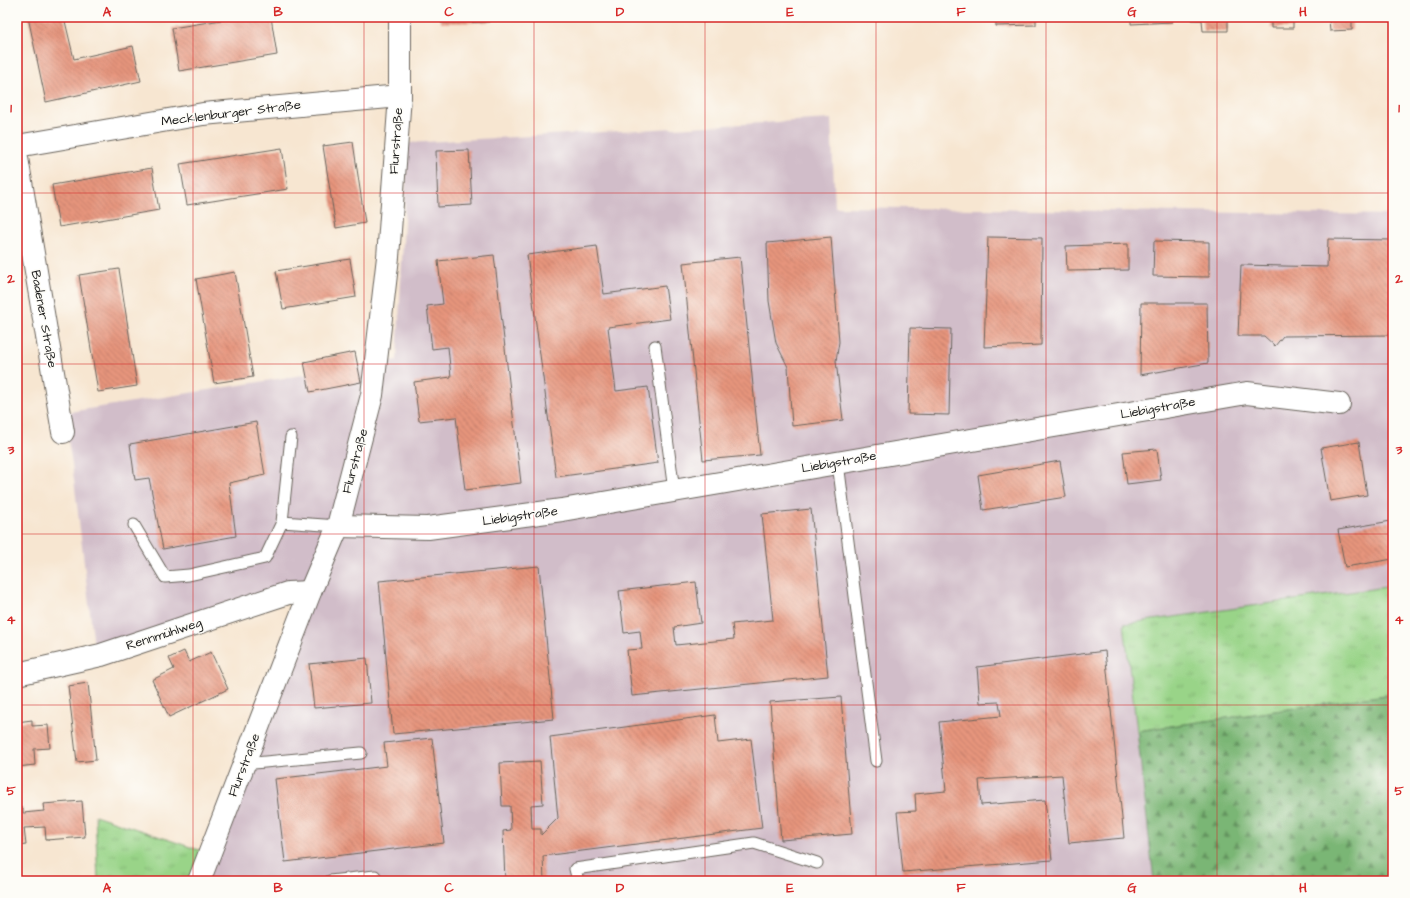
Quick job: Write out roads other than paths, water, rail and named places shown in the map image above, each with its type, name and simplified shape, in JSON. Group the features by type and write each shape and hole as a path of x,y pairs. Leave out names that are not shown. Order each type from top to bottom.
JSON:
{"street":[{"name":"Flurstraße","path":"199,881 310,592 338,526 372,395 388,257 400,96 400,17"},
{"name":"Mecklenburger Straße","path":"17,146 203,114 400,96"},
{"name":"Badener Straße","path":"17,158 63,432"},
{"name":"Liebigstraße","path":"338,526 428,528 562,510 1247,392 1339,404"},
{"name":"Rennmühlweg","path":"17,674 101,655 288,593 310,592"}],"lane":[{"path":"655,346 674,491"},
{"path":"134,524 165,577 189,575 265,558 282,522 291,437"},
{"path":"838,462 876,761"},
{"path":"282,522 338,526"},
{"path":"244,764 361,754"},
{"path":"578,881 575,869 754,843 817,863"},
{"path":"330,881 375,876"}]}
